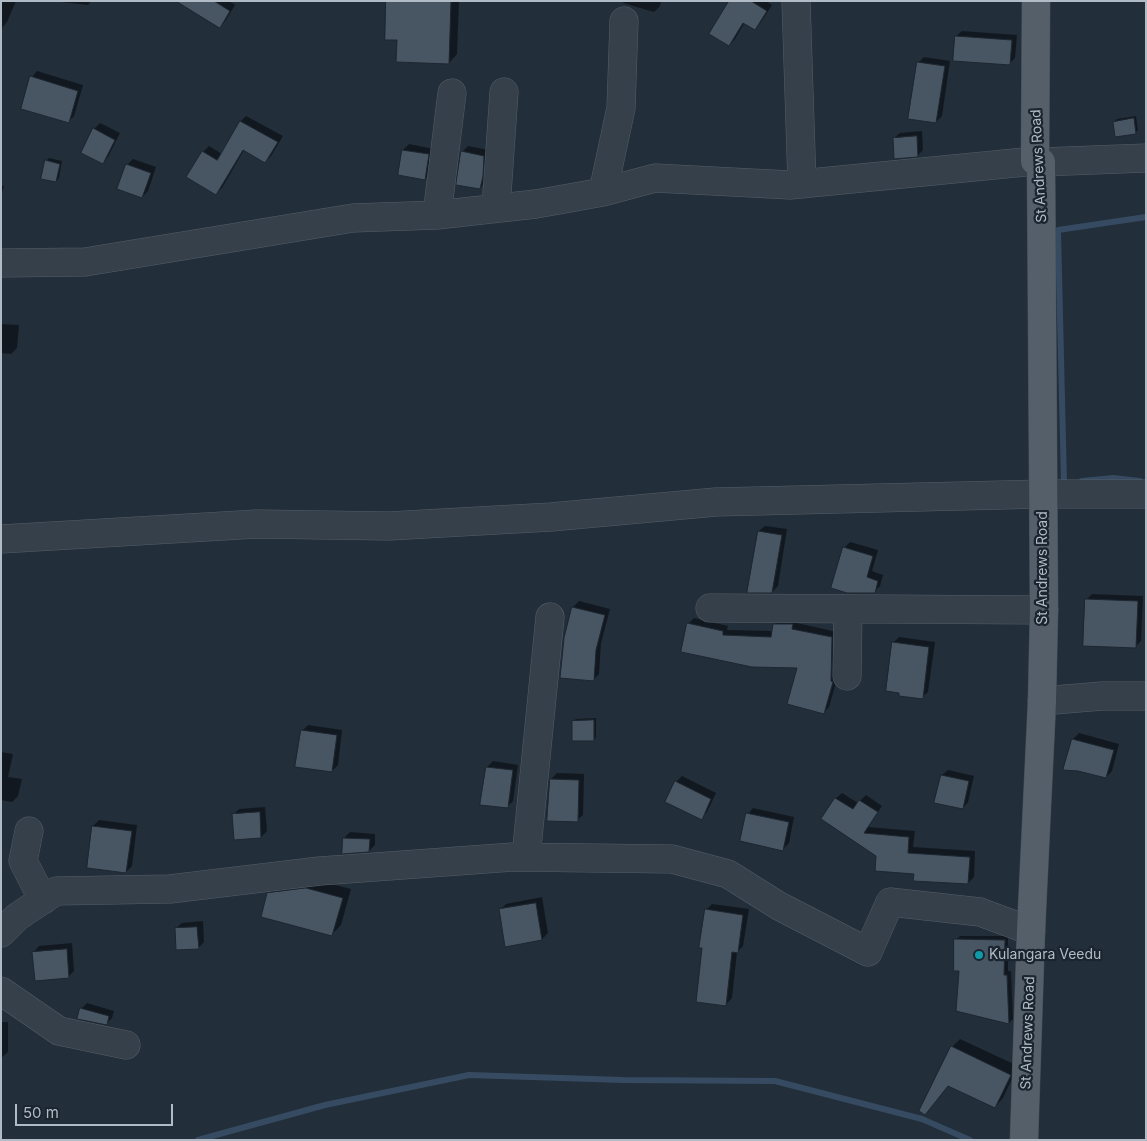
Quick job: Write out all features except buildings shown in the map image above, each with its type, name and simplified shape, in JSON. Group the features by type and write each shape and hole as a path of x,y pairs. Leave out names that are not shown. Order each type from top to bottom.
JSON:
{"main road":[{"name":"St Andrews Road","path":"1024,1140 1044,610 1036,1"}],"street":[{"path":"796,1 802,184"},
{"path":"603,192 621,108 624,21"},
{"path":"496,208 504,92"},
{"path":"437,215 452,93"},
{"path":"1,263 85,262 354,218 437,215 536,204 603,192 655,178 790,185 1038,161 1146,158"},
{"path":"1,539 257,524 389,526 551,517 716,502 1043,494 1146,494"},
{"path":"710,608 1044,610"},
{"path":"847,676 848,609"},
{"path":"526,857 550,617"},
{"path":"1042,701 1102,696 1146,696"},
{"path":"29,832 23,861 43,900"},
{"path":"1,933 17,917 56,891 170,889 320,871 526,857 672,859 728,874 779,906 868,952 890,902 980,912 1032,931"},
{"path":"1,991 59,1031 126,1045"}],"waterway":[{"path":"1068,483 1064,483 1058,230 1146,217"},
{"path":"1082,481 1113,478 1140,481"},
{"path":"198,1140 325,1105 469,1075 623,1080 775,1081 922,1119 970,1140"}],"place":[{"name":"Kulangara Veedu","path":"979,955"}]}
